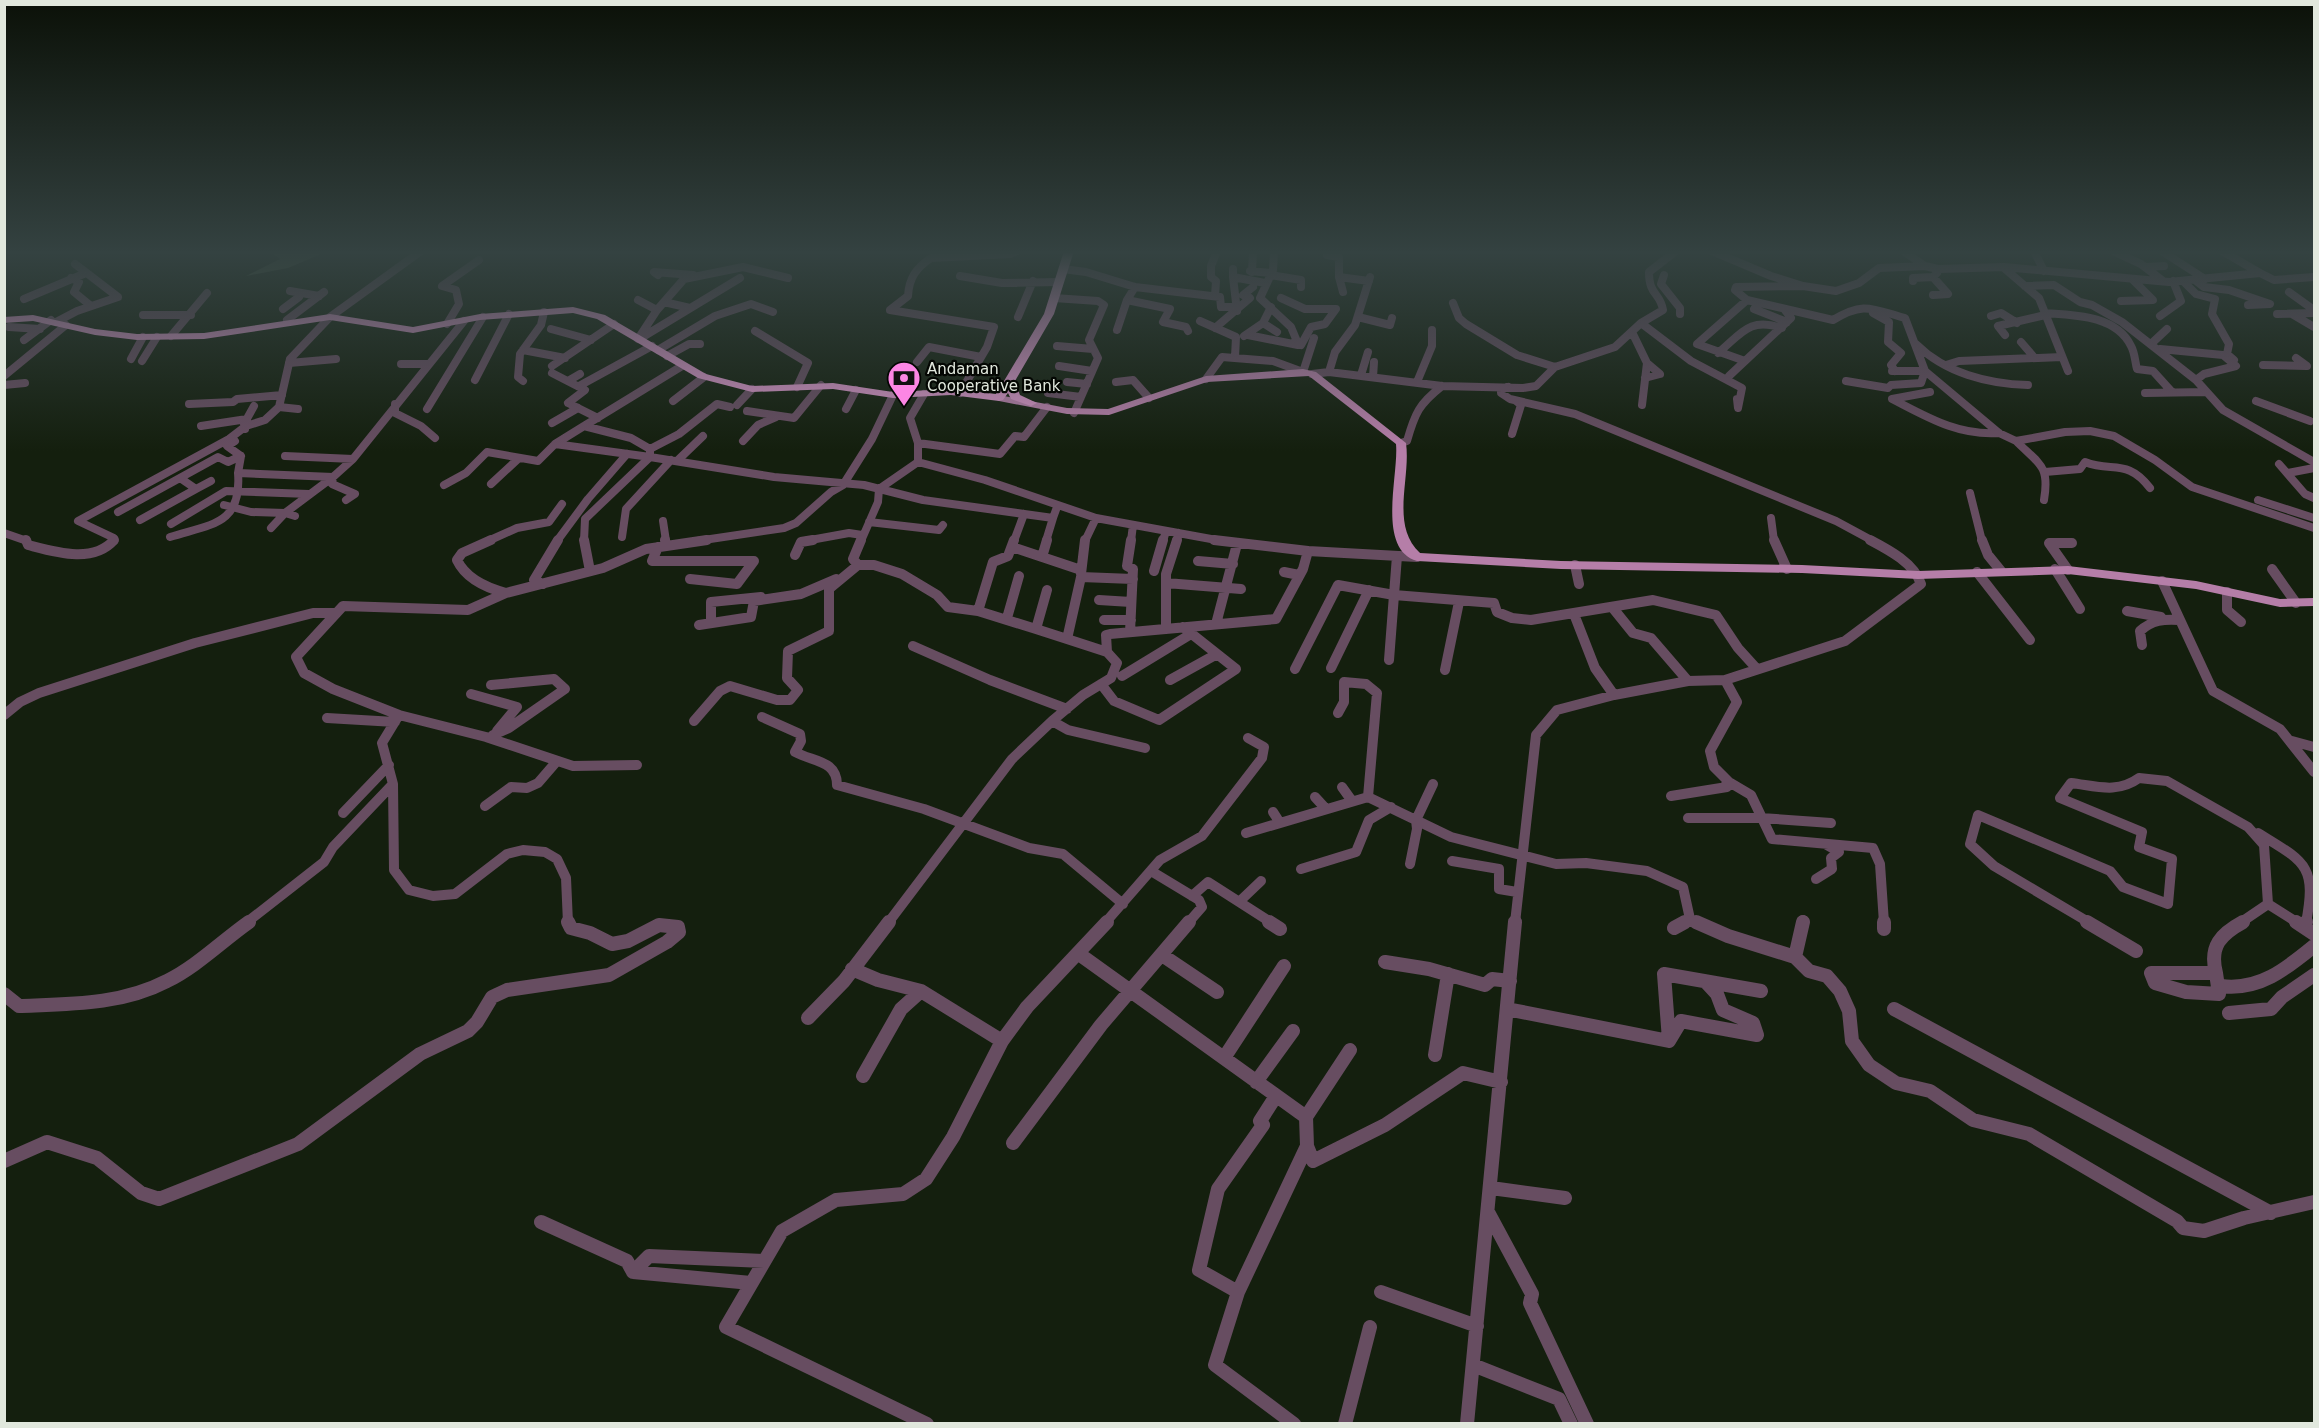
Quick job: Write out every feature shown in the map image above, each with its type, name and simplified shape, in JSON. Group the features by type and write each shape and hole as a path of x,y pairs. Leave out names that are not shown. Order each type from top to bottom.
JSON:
{"highway":[{"path":"7,324 33,318 95,332 157,337 225,334 277,318"},
{"path":"333,318 397,330 412,330 480,318"},
{"path":"598,318 614,324 704,377 752,389 820,385 893,395 989,392 1010,382"},
{"path":"963,393 999,398 1047,318"},
{"path":"1010,382 1015,397 1031,404"}],"main road":[{"path":"999,398 1074,413 1108,412 1206,379 1307,373 1401,443 1404,453 1398,511 1405,547 1417,557 1575,565 1788,569 1918,575 2055,569 2162,581 2280,603 2314,602"}],"street":[{"path":"24,340 40,329 67,318"},
{"path":"171,336 188,318"},
{"path":"201,426 265,420 279,407 290,359 329,318"},
{"path":"447,324 451,318"},
{"path":"427,409 483,318"},
{"path":"475,380 507,318"},
{"path":"523,381 518,377 520,354 541,325 543,318"},
{"path":"638,339 652,318"},
{"path":"638,339 674,318"},
{"path":"579,386 659,351 712,318"},
{"path":"937,318 994,327 963,393"},
{"path":"1074,413 1098,358 1089,340 1099,318"},
{"path":"1117,330 1121,318"},
{"path":"1165,318 1163,322 1186,327 1188,331"},
{"path":"1215,328 1227,318"},
{"path":"1248,335 1253,327 1263,323 1265,318"},
{"path":"1282,318 1291,327 1297,344"},
{"path":"1297,344 1311,327 1325,324 1330,318"},
{"path":"1329,372 1335,352 1358,318"},
{"path":"1361,318 1390,325 1392,318"},
{"path":"1459,318 1517,355 1555,367"},
{"path":"1206,379 1222,357 1235,357 1279,362 1307,373 1329,372 1361,375 1442,386 1536,386 1555,367 1615,347 1650,318"},
{"path":"1727,318 1697,344 1745,361"},
{"path":"1768,318 1784,325"},
{"path":"1730,376 1791,318"},
{"path":"1822,318 1833,320 1837,318"},
{"path":"1881,318 1889,322 1888,342 1901,353 1891,365 1894,371 1925,371"},
{"path":"1903,318 1925,371 1999,433 2016,441 2045,472 2048,478 2044,500"},
{"path":"2009,318 2017,322"},
{"path":"2005,335 1998,326 2032,318"},
{"path":"2046,318 2068,371"},
{"path":"2083,318 2108,323 2130,345 2137,369 2152,371 2172,392"},
{"path":"2114,318 2130,327 2196,380 2223,410 2314,462"},
{"path":"2214,318 2230,347 2228,354 2239,364"},
{"path":"2298,318 2314,327"},
{"path":"271,528 285,513 354,459 395,404 464,321"},
{"path":"1200,321 1236,337 1248,335 1311,347"},
{"path":"4,376 58,322"},
{"path":"1718,353 1755,322 1784,325"},
{"path":"1263,323 1278,332"},
{"path":"1641,323 1665,337 1693,362 1730,376 1742,388 1738,408 1737,399"},
{"path":"7,324 40,329"},
{"path":"598,418 568,403 585,390 552,370 565,358 614,324"},
{"path":"551,329 591,339"},
{"path":"2155,346 2167,329"},
{"path":"1417,382 1432,346 1432,330"},
{"path":"755,331 808,363 796,387"},
{"path":"1632,332 1647,363 1660,374 1646,378"},
{"path":"2221,334 2234,337"},
{"path":"131,359 143,337"},
{"path":"142,361 157,337"},
{"path":"1235,357 1236,337"},
{"path":"1307,373 1314,338"},
{"path":"2021,342 2033,356"},
{"path":"659,351 689,344 700,344"},
{"path":"1916,344 1946,365 1990,383 2028,386"},
{"path":"1057,346 1093,349"},
{"path":"2155,346 2223,355 2236,366 2204,374 2196,380"},
{"path":"917,363 929,347 981,357"},
{"path":"523,350 565,358"},
{"path":"1361,375 1368,352"},
{"path":"1946,365 1959,361 2010,360 2033,356 2062,357"},
{"path":"2296,358 2311,366 2314,372"},
{"path":"289,363 336,359"},
{"path":"1373,377 1374,362"},
{"path":"1642,405 1647,363"},
{"path":"402,364 428,364"},
{"path":"2263,365 2311,366"},
{"path":"444,486 466,473 487,452 538,461 555,444 682,366"},
{"path":"1059,366 1092,371"},
{"path":"1846,381 1888,388 1891,385 1921,383 1925,371"},
{"path":"568,381 580,374"},
{"path":"674,401 704,377"},
{"path":"1116,382 1133,380 1149,398"},
{"path":"1067,382 1087,384"},
{"path":"4,385 25,383"},
{"path":"747,411 794,418 820,385"},
{"path":"1401,443 1407,441 1416,411 1425,399 1442,386"},
{"path":"1508,387 1501,390 1501,393 1521,405 1512,434"},
{"path":"590,571 584,548 585,519 650,453 717,404 734,406 752,389"},
{"path":"846,409 856,390"},
{"path":"1930,392 1892,399 1956,431 1973,435 1999,433"},
{"path":"2145,393 2206,392"},
{"path":"1048,393 1081,397"},
{"path":"918,462 918,443 910,418 924,394"},
{"path":"189,404 233,402 237,399 282,395"},
{"path":"397,719 304,673 296,657 343,606 468,610 506,593 590,571 662,546 773,531 796,523 831,492 843,485 872,439 893,395"},
{"path":"1467,1424 1521,856 1536,735 1557,710 1614,695 1688,681 1725,680 1845,641 1921,584 1918,575 1891,551 1826,517 1575,414 1516,401"},
{"path":"2256,401 2277,412 2291,413 2313,422"},
{"path":"395,404 395,413 421,426 435,438"},
{"path":"241,456 227,446 238,439 254,406"},
{"path":"279,407 297,410"},
{"path":"918,443 1000,454 1015,436 1024,437 1047,407"},
{"path":"552,423 578,408"},
{"path":"743,441 758,424 776,417"},
{"path":"4,533 26,539 28,544 75,556 107,547 114,541 114,538 78,521 229,439 246,423"},
{"path":"584,426 631,438 650,453 674,461 774,477 843,485 864,484 923,500 1053,518"},
{"path":"2016,441 2065,432 2090,431 2114,436 2155,460 2192,487 2314,528"},
{"path":"622,537 626,509 674,461 703,436"},
{"path":"555,444 627,454 650,453"},
{"path":"543,584 534,580 561,532 585,500 627,454"},
{"path":"170,537 210,526 226,518 234,509 241,493 238,473 241,456"},
{"path":"118,512 218,457 228,462 241,456"},
{"path":"285,456 354,459"},
{"path":"491,484 519,458"},
{"path":"879,489 918,462 985,480 1057,507 1096,518 1237,544 1308,551 1417,557"},
{"path":"2045,472 2080,469 2085,462 2095,467 2109,465 2137,474 2150,488"},
{"path":"2279,464 2305,494 2314,498"},
{"path":"2288,473 2314,468"},
{"path":"238,473 333,477"},
{"path":"333,477 332,484 355,494 346,500"},
{"path":"180,478 196,489"},
{"path":"140,520 211,481"},
{"path":"858,566 853,559 878,502 879,489"},
{"path":"171,524 226,491 309,494"},
{"path":"1970,494 1982,539 1994,565 2001,571"},
{"path":"2258,500 2314,518"},
{"path":"506,593 497,591 472,576 459,567 457,560 462,553 517,528 549,522 558,513 562,504"},
{"path":"224,505 234,509 285,513 295,516"},
{"path":"1042,557 1057,507"},
{"path":"978,611 993,562 1008,556 1024,514"},
{"path":"1066,639 1081,574 1080,562 1091,524 1096,518"},
{"path":"1771,518 1775,545 1788,569"},
{"path":"663,520 662,546 652,561 754,561 737,584 732,599"},
{"path":"869,522 939,530 943,525"},
{"path":"1130,632 1133,569 1127,566 1133,525"},
{"path":"1154,571 1166,531"},
{"path":"795,555 801,542 849,533 862,535"},
{"path":"1166,628 1166,583 1179,533"},
{"path":"706,561 718,538"},
{"path":"2068,570 2049,543 2072,543"},
{"path":"1216,624 1237,544"},
{"path":"1012,547 1081,574 1132,579"},
{"path":"1122,676 1187,631 1216,624 1276,619 1299,575 1308,551"},
{"path":"1389,660 1397,556"},
{"path":"1198,561 1233,564"},
{"path":"694,721 720,691 730,686 777,700 790,700 798,690 787,678 788,651 829,631 829,590 858,566 874,565 902,574 937,595 948,607 1007,618 1036,630 1107,652 1117,663 1111,678 1052,721 1012,759 844,981 808,1018"},
{"path":"1575,565 1579,584"},
{"path":"2055,569 2080,609"},
{"path":"2272,569 2287,585 2296,603"},
{"path":"734,572 745,574"},
{"path":"1284,572 1299,575"},
{"path":"1977,572 2030,640"},
{"path":"1295,669 1338,585 1339,573"},
{"path":"711,623 711,602 761,597 782,598 803,593 845,576"},
{"path":"1007,618 1019,576"},
{"path":"690,579 737,584"},
{"path":"2162,581 2213,691 2280,729 2293,742 2314,772"},
{"path":"1166,583 1241,589"},
{"path":"1338,585 1395,595 1459,602 1478,600 1494,603 1497,612 1503,616 1526,620 1574,614 1653,599 1716,615 1738,648 1757,669"},
{"path":"1036,630 1047,590"},
{"path":"1331,668 1369,590"},
{"path":"2227,592 2225,604 2227,610 2241,622"},
{"path":"699,625 751,617 754,601 761,597"},
{"path":"1098,600 1131,602"},
{"path":"1445,670 1459,602"},
{"path":"1612,607 1633,633 1651,638 1688,681"},
{"path":"2127,611 2179,620"},
{"path":"4,715 12,706 168,648 313,613 336,613"},
{"path":"1574,614 1595,668 1614,695"},
{"path":"2142,645 2140,631 2148,623 2162,619 2179,620"},
{"path":"1104,620 1131,620"},
{"path":"1101,684 1114,701 1159,720 1236,669 1187,631 1166,628 1106,635 1107,652"},
{"path":"913,646 990,680 1067,709"},
{"path":"1170,681 1217,654"},
{"path":"490,736 509,728 565,689 554,679 491,685"},
{"path":"1725,680 1737,702 1710,751 1714,767 1726,779 1751,795 1772,840 1873,848 1880,864 1884,929"},
{"path":"1338,712 1344,702 1344,682 1366,684 1377,693 1368,796"},
{"path":"471,694 517,707 490,736"},
{"path":"762,717 800,734 801,741 795,752 808,760 817,759 832,766 838,777 837,785 924,809 1029,848 1063,854 1123,904"},
{"path":"327,718 397,719 490,736 573,766 637,765"},
{"path":"4,1161 47,1142 97,1158 141,1193 159,1199 298,1144 420,1054 468,1031 477,1022 492,997 507,990 609,975 667,942 679,932 678,927 670,923 653,926 620,944 612,944 589,933 573,931 568,926 566,878 557,860 545,852 523,850 507,854 470,885 455,894 433,896 409,890 394,870 393,784 382,743 397,719"},
{"path":"1052,721 1068,730 1145,748"},
{"path":"927,1424 726,1327 782,1231 836,1200 903,1194 926,1179 953,1137 1002,1041 1027,1007 1079,954 1160,860 1202,836 1262,758 1264,747 1248,738"},
{"path":"2293,742 2314,747"},
{"path":"2293,742 2314,756"},
{"path":"485,806 511,787 526,790 539,783 557,761"},
{"path":"343,813 389,765"},
{"path":"2136,951 1994,866 1970,844 1978,815 2110,871 2123,887 2168,904 2172,859 2139,847 2142,832 2060,798 2070,783 2097,785 2117,791 2129,787 2139,778 2167,781 2304,861 2314,878 2310,931 2268,904"},
{"path":"1671,796 1727,786 1726,779"},
{"path":"4,994 19,1006 104,1002 133,995 168,981 273,904 324,862 333,847 393,784"},
{"path":"1410,864 1417,829 1416,820 1433,784"},
{"path":"1342,788 1352,801"},
{"path":"1246,833 1276,818 1326,809 1368,796 1451,837 1521,856 1556,864 1586,863 1647,871 1683,887 1690,920"},
{"path":"1316,797 1326,809"},
{"path":"1318,864 1342,854 1356,852 1369,820 1390,807"},
{"path":"1688,818 1761,818 1832,823"},
{"path":"2248,827 2264,844 2268,904"},
{"path":"1816,879 1832,869 1831,858 1839,852 1819,842"},
{"path":"1452,861 1499,869 1499,889 1518,892"},
{"path":"1013,1143 1101,1025 1202,908 1199,900 1151,871"},
{"path":"1240,901 1261,881"},
{"path":"1192,896 1208,882 1280,929"},
{"path":"2217,973 2151,973 2155,983 2171,990 2200,995 2218,994 2221,986 2214,948 2222,933 2247,920 2268,904"},
{"path":"1674,928 1690,920"},
{"path":"1690,920 1716,933 1733,935 1795,957 1809,970 1827,976 1840,991 1849,1011 1852,1041 1869,1065 1896,1083 1930,1091 1973,1120 2029,1134 2177,1221 2183,1228 2204,1231 2314,1202"},
{"path":"1795,957 1803,921"},
{"path":"2221,986 2235,989 2260,984 2314,946"},
{"path":"1079,954 1306,1117"},
{"path":"1162,955 1217,992"},
{"path":"1385,962 1448,974 1485,985 1492,979 1510,981"},
{"path":"1224,1058 1284,966"},
{"path":"852,969 878,980 921,991 1002,1041"},
{"path":"1435,1055 1448,974"},
{"path":"1669,1041 1664,974 1761,991"},
{"path":"2229,1013 2271,1009 2282,997 2314,975"},
{"path":"1669,1041 1681,1021 1757,1035 1753,1023 1723,1010 1717,994 1705,981"},
{"path":"863,1076 901,1009 921,991"},
{"path":"1508,1009 1669,1041"},
{"path":"1894,1009 2271,1213"},
{"path":"1257,1082 1293,1031"},
{"path":"1350,1050 1306,1117 1307,1146 1313,1161 1385,1125 1463,1073 1501,1082"},
{"path":"1238,1292 1200,1270 1205,1238 1218,1189 1263,1125 1260,1121 1276,1096"},
{"path":"1294,1424 1215,1365 1238,1292 1307,1146"},
{"path":"1491,1188 1564,1198"},
{"path":"1488,1212 1532,1294 1530,1303 1587,1424"},
{"path":"541,1222 627,1262 633,1272"},
{"path":"633,1272 649,1256 764,1261"},
{"path":"633,1272 751,1283"},
{"path":"1381,1292 1477,1326"},
{"path":"1345,1424 1350,1416 1370,1327"},
{"path":"1473,1365 1559,1399 1571,1424"}],"place":[{"name":"Andaman Cooperative Bank","path":"904,407"}]}
